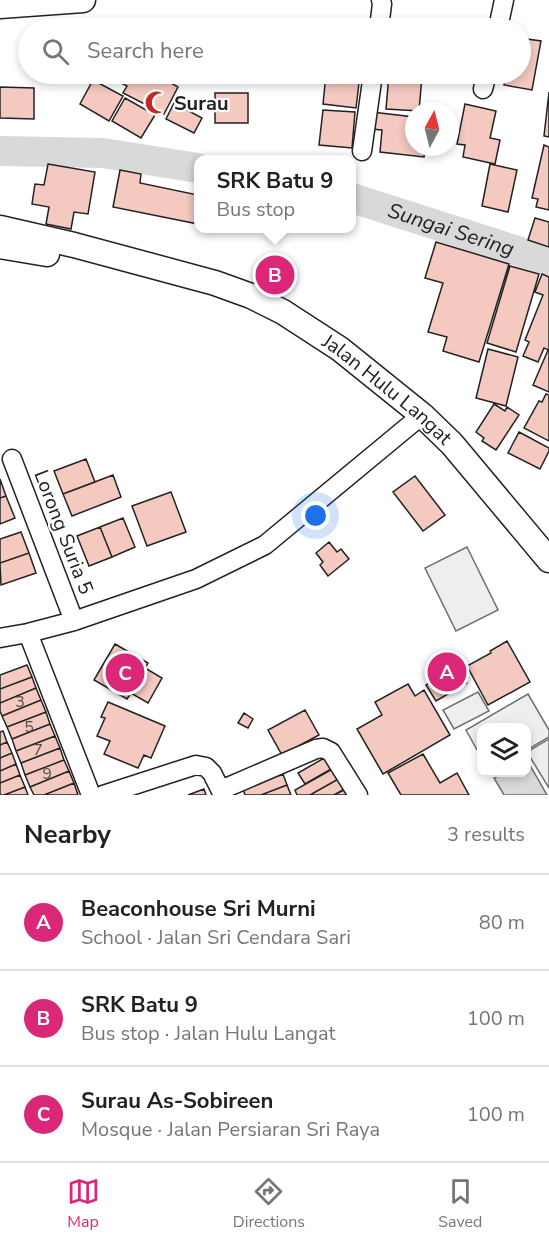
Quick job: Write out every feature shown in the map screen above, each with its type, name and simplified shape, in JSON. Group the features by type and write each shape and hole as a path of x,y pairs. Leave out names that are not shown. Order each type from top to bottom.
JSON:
{"main road":[{"path":"0,6 83,0"},
{"name":"Jalan Hulu Langat","path":"0,228 74,245 215,283 283,312 340,349 422,415 452,444 547,552"},
{"name":"Jalan Hulu Langat","path":"0,246 183,275"}],"street":[{"path":"380,18 381,0"},
{"path":"500,18 504,0"},
{"path":"362,151 372,84"},
{"path":"0,638 74,621 196,579 265,545 422,415"},
{"name":"Lorong Suria 5","path":"12,459 74,621"},
{"path":"28,633 92,795"},
{"path":"103,795 196,765 206,767 212,773 222,793 316,749 323,748 331,752 358,795"}],"shaded area":[{"path":"467,547 498,610 456,631 425,568"},
{"path":"478,692 489,711 454,729 443,710"},
{"path":"528,694 549,730 549,737 531,748 531,723 478,723"},
{"path":"477,724 477,750 466,730"},
{"path":"549,739 549,788 531,759 531,750"},
{"path":"531,767 547,795 504,795 494,778 531,777"}],"building":[{"path":"531,40 541,41 532,90 504,85 531,84"},
{"path":"91,84 100,84 123,96 109,121 80,104"},
{"name":"Surau","path":"123,84 173,84 178,87 164,114 123,93 127,86"},
{"path":"325,84 359,84 356,108 323,104"},
{"path":"388,84 421,84 420,102 405,102 405,110 386,109"},
{"path":"0,87 34,88 34,119 0,118"},
{"path":"549,92 549,137 544,136"},
{"path":"215,93 248,93 248,123 215,123"},
{"path":"125,98 155,115 141,138 112,121"},
{"path":"174,103 202,118 194,133 166,119"},
{"path":"465,104 496,111 490,138 500,140 495,164 463,157 465,145 459,144"},
{"path":"323,110 355,112 352,148 319,145"},
{"path":"372,112 405,116 405,155 380,152 382,130 371,129"},
{"path":"544,145 549,147 549,210 536,207 538,199 532,198"},
{"path":"48,164 95,172 88,214 74,212 71,229 46,224 49,207 32,204 35,184 44,185"},
{"path":"490,164 517,170 508,212 482,206"},
{"path":"120,170 141,174 140,183 194,194 194,223 113,207"},
{"path":"535,218 549,222 549,247 528,240"},
{"path":"436,242 509,264 479,362 443,351 447,337 428,332 443,283 425,278"},
{"path":"510,266 539,274 516,352 487,343"},
{"path":"542,274 549,277 549,350 544,348 538,362 523,356 529,342 525,340 543,295 535,292"},
{"path":"488,349 518,357 506,406 476,398"},
{"path":"549,351 549,392 533,385"},
{"path":"546,394 549,395 549,441 524,428 539,401 542,402"},
{"path":"494,404 505,411 507,407 519,415 496,450 482,441 484,438 476,432"},
{"path":"519,432 549,448 540,469 508,453"},
{"path":"86,459 95,482 63,494 54,471"},
{"path":"113,475 121,497 72,516 63,494"},
{"path":"415,476 445,515 423,531 393,492"},
{"path":"0,479 6,496 0,498"},
{"path":"171,492 186,532 147,546 132,506"},
{"path":"6,496 15,518 0,524 0,498"},
{"path":"123,518 135,547 112,557 100,527"},
{"path":"100,527 112,557 89,566 77,536"},
{"path":"21,532 29,553 0,563 0,539"},
{"path":"329,542 337,552 341,549 349,559 328,576 320,565 323,562 316,553"},
{"path":"29,553 36,573 1,585 0,563"},
{"path":"507,641 530,682 488,705 467,666"},
{"path":"115,644 148,663 145,668 162,678 148,703 131,693 127,699 94,680"},
{"path":"27,665 32,677 0,689 0,675"},
{"path":"457,667 467,683 436,701 426,685"},
{"path":"32,677 36,688 0,703 0,689"},
{"path":"408,684 415,696 424,690 450,735 383,774 357,729 382,715 375,702"},
{"path":"36,688 41,700 2,716 0,703"},
{"path":"41,700 46,712 7,727 2,716"},
{"path":"108,702 165,726 151,758 144,755 138,768 104,754 110,741 97,736 105,718 101,717"},
{"path":"305,710 319,735 282,755 268,730"},
{"path":"46,712 50,724 12,739 7,727"},
{"path":"244,713 253,719 248,728 238,723"},
{"path":"50,724 55,736 16,751 12,739"},
{"path":"3,731 7,742 0,745 0,732"},
{"path":"55,736 60,748 21,763 16,751"},
{"path":"7,742 12,753 0,758 0,745"},
{"path":"60,748 64,760 25,775 21,763"},
{"path":"12,753 16,764 0,771 0,758"},
{"path":"423,754 440,783 457,773 469,795 401,795 388,773"},
{"path":"326,757 333,768 305,784 298,773"},
{"path":"64,760 69,771 30,787 25,775"},
{"path":"16,764 20,775 0,783 0,771"},
{"path":"336,767 342,777 310,795 297,795 295,790"},
{"path":"69,771 74,783 44,795 34,795 30,787"},
{"path":"283,774 287,785 261,795 245,795 243,789"},
{"path":"20,775 25,787 0,795 0,783"},
{"path":"342,777 348,787 334,795 310,795"},
{"path":"74,783 78,795 44,795"},
{"path":"287,785 291,795 261,795"},
{"path":"25,787 28,795 4,795"},
{"path":"204,789 206,795 188,795"},
{"path":"346,789 349,795 334,795"}],"waterway":[{"name":"Sungai Sering","path":"0,151 103,153 194,167"},
{"name":"Sungai Sering","path":"356,199 549,261"}],"place":[{"name":"Surau","path":"156,103"},
{"name":"SRK Batu 9","path":"275,275"},
{"name":"Beaconhouse Sri Murni","path":"447,672"},
{"name":"Surau As-Sobireen","path":"125,673"}]}
